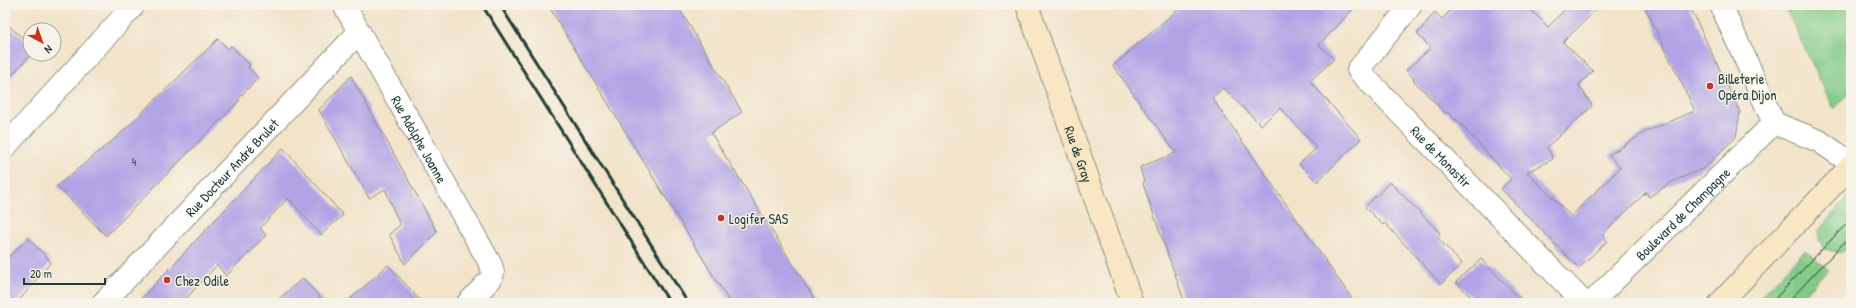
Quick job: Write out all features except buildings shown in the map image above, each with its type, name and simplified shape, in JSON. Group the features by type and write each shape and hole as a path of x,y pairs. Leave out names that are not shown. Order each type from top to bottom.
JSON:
{"main road":[{"name":"Rue de Gray","path":"1027,5 1132,303"},
{"path":"1720,303 1851,166"}],"street":[{"path":"5,147 134,5"},
{"name":"Rue Adolphe Joanne","path":"344,5 491,265 493,273 490,280 468,303"},
{"name":"Rue de Monastir","path":"1411,5 1358,70 1584,303"},
{"path":"1721,5 1774,123 1819,141 1851,163"},
{"name":"Rue Docteur André Brulet","path":"104,303 359,32"},
{"name":"Boulevard de Champagne","path":"1591,303 1774,123"}],"green space":[{"path":"1784,5 1851,5 1851,92 1834,109"},
{"path":"1851,193 1851,247 1842,253 1824,249 1819,239 1819,230"},
{"path":"1805,250 1828,269 1796,303 1755,303"}],"tram line":[{"path":"1771,303 1851,219"},
{"path":"1787,303 1851,235"}],"railway":[{"path":"482,5 670,303"},
{"path":"500,5 688,303"}],"place":[{"name":"Billeterie Opéra Dijon","path":"1710,86"},
{"name":"Logifer SAS","path":"721,218"},
{"name":"Chez Odile","path":"167,280"}]}
